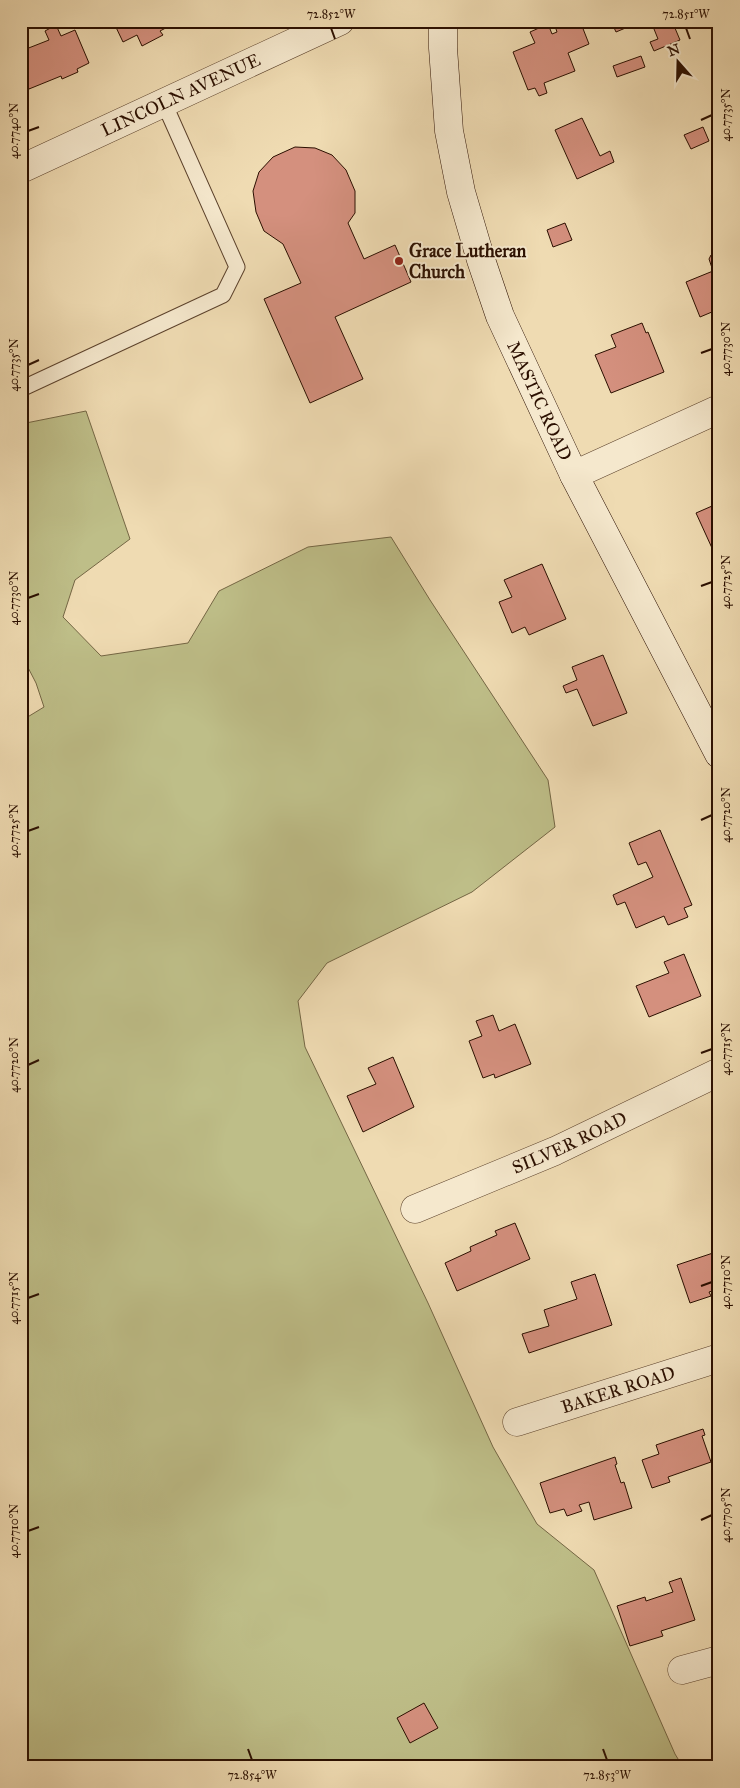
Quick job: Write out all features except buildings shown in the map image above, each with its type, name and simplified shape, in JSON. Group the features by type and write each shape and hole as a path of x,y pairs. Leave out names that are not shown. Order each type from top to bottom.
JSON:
{"street":[{"name":"LINCOLN AVENUE","path":"21,169 340,21"},
{"name":"MASTIC ROAD","path":"443,21 449,132 461,192 478,252 500,316 574,474 718,749"},
{"path":"574,474 719,409"},
{"name":"SILVER ROAD","path":"416,1209 555,1151 719,1072"},
{"name":"BAKER ROAD","path":"517,1422 719,1358"},
{"path":"682,1670 719,1660"}],"lane":[{"path":"21,389 223,295 237,267 164,103"}],"green space":[{"path":"86,411 130,539 75,580 63,617 101,656 188,643 219,591 308,547 391,537 548,780 555,827 472,892 327,963 298,1001 305,1047 428,1303 493,1447 537,1524 594,1570 675,1754 683,1767 21,1767 21,721 44,707 36,683 21,654 21,424"}],"place":[{"name":"Grace Lutheran Church","path":"399,261"}]}
